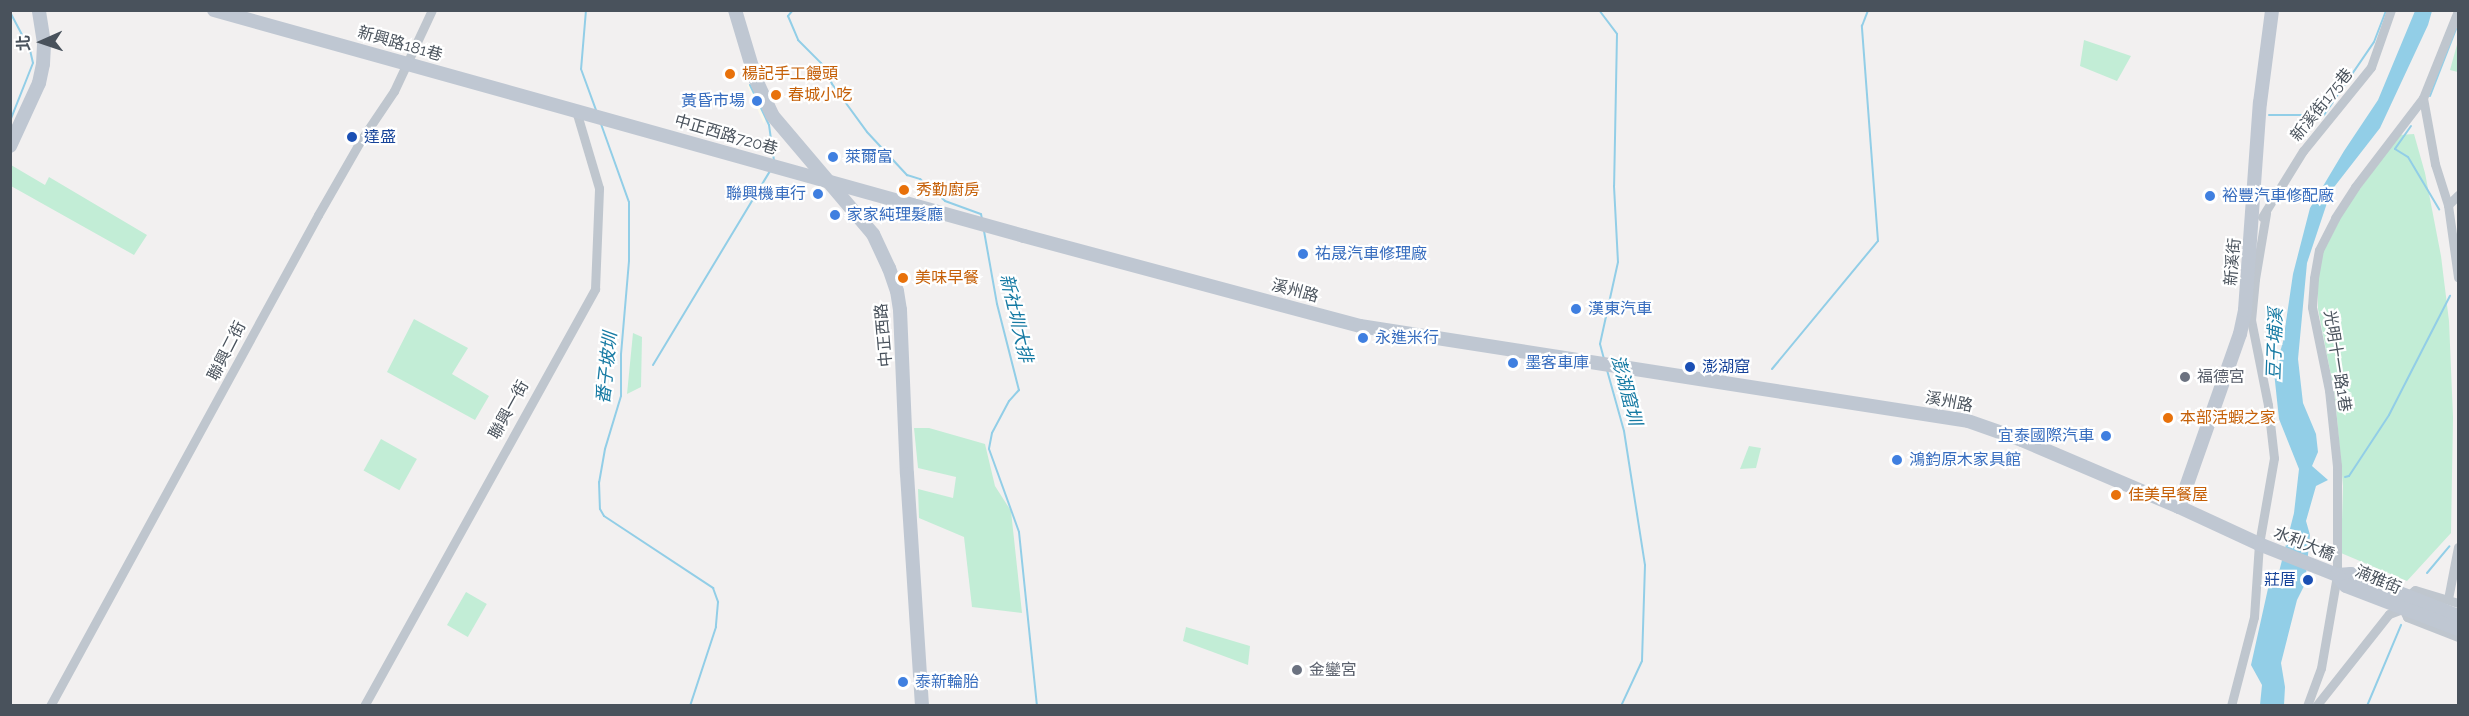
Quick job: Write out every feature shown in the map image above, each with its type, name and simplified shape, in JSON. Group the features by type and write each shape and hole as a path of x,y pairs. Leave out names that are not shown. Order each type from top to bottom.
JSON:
{"street":[{"path":"10,146 39,84 44,43 39,10"},
{"name":"新興路181巷","path":"213,10 615,121"},
{"name":"聯興二街","path":"50,705 228,384 318,214 361,140 394,91 432,10"},
{"name":"中正西路","path":"735,10 756,80 771,116 873,234 889,268 900,310 907,474 922,705"},
{"name":"新溪街","path":"2179,507 2248,315 2260,103 2272,10"},
{"name":"新溪街175巷","path":"2266,213 2303,151 2371,68 2391,10"},
{"name":"光明十一路1巷","path":"2307,705 2321,668 2337,575 2337,466 2329,390 2313,307 2314,278 2319,250 2335,218 2423,98 2458,11"},
{"path":"2423,98 2435,164 2448,205 2458,277"},
{"name":"聯興一街","path":"364,705 595,289 599,188 576,111"},
{"name":"中正西路720巷","path":"615,121 828,181"},
{"name":"溪州路","path":"828,181 1360,326 1968,421 2022,440 2259,544"},
{"path":"2448,205 2458,195"},
{"path":"2252,227 2266,213"},
{"path":"2231,705 2254,617 2259,544 2274,458 2268,405 2248,315 2266,213"},
{"name":"水利大橋","path":"2259,544 2337,575"},
{"path":"2448,599 2458,547"},
{"name":"湳雅街","path":"2337,575 2346,586 2404,603"},
{"name":"湳雅街","path":"2404,603 2415,590 2458,603"},
{"path":"2316,705 2389,614 2404,603 2458,616"},
{"path":"2404,603 2458,629"},
{"name":"湳雅街","path":"2404,603 2407,617 2458,637"}],"shaded area":[{"name":"黃昏市場","path":"752,84 766,117 764,124 747,85"}],"green space":[{"path":"2084,40 2131,56 2117,81 2080,66"},
{"path":"2458,41 2458,72 2450,70"},
{"path":"2414,134 2425,173 2441,256 2449,321 2453,417 2451,533 2407,581 2341,553 2343,486 2335,396 2318,309 2318,274 2322,254 2346,208 2399,135"},
{"path":"11,165 45,185 49,177 147,235 134,255 11,186"},
{"path":"414,319 468,348 452,374 489,396 475,420 387,372"},
{"path":"633,333 642,337 641,387 627,394"},
{"path":"914,428 929,428 985,444 995,486 1011,511 1022,613 972,607 964,537 919,518 918,489 953,498 956,477 918,468"},
{"path":"381,439 417,459 399,490 364,470"},
{"path":"1749,446 1761,448 1756,468 1740,469"},
{"path":"466,592 487,604 468,637 447,625"},
{"path":"1186,627 1250,646 1248,665 1183,641"}],"water":[{"name":"豆子埔溪","path":"2415,11 2432,11 2428,25 2380,128 2331,191 2307,263 2298,359 2303,403 2316,434 2318,452 2312,466 2328,480 2316,486 2306,521 2310,535 2305,584 2297,600 2281,663 2285,687 2284,705 2260,705 2262,685 2251,665 2269,584 2279,572 2294,513 2299,469 2279,419 2274,372 2283,342 2293,274 2310,208 2378,100"}],"waterway":[{"name":"番子坡圳","path":"586,10 581,69 596,110"},
{"name":"新社圳大排","path":"793,10 788,16 798,40 821,63 832,84 867,132 907,175 920,179 945,201 981,214 982,219"},
{"name":"澎湖窟圳","path":"1599,10 1617,34 1614,186 1618,262 1600,344 1604,359"},
{"path":"1772,369 1878,241 1862,26 1868,10"},
{"path":"2324,115 2374,42 2386,10"},
{"path":"10,12 30,50 33,63 10,121"},
{"path":"2430,96 2456,29"},
{"path":"750,85 769,125 774,160"},
{"path":"2269,115 2314,115"},
{"name":"番子坡圳","path":"601,124 629,202 629,261 621,354 621,396 605,449 599,482 600,509 604,516 713,588 718,602 716,627 690,706"},
{"path":"2411,126 2395,149 2408,157 2439,209"},
{"path":"653,365 770,171"},
{"name":"新社圳大排","path":"984,231 997,304 1019,390 1009,401 992,433 989,449 1019,532 1037,706"},
{"path":"2345,477 2349,476 2389,415 2450,296"},
{"name":"澎湖窟圳","path":"1607,370 1624,431 1645,565 1642,661 1621,706"},
{"path":"2427,573 2450,546"},
{"path":"2367,706 2401,625"}],"place":[{"name":"楊記手工饅頭","path":"730,74"},
{"name":"春城小吃","path":"776,95"},
{"name":"黃昏市場","path":"757,101"},
{"name":"達盛","path":"352,137"},
{"name":"萊爾富","path":"833,157"},
{"name":"秀勤廚房","path":"904,190"},
{"name":"聯興機車行","path":"818,194"},
{"name":"裕豐汽車修配廠","path":"2210,196"},
{"name":"家家純理髮廳","path":"835,215"},
{"name":"祐晟汽車修理廠","path":"1303,254"},
{"name":"美味早餐","path":"903,278"},
{"name":"漢東汽車","path":"1576,309"},
{"name":"永進米行","path":"1363,338"},
{"name":"墨客車庫","path":"1513,363"},
{"name":"澎湖窟","path":"1690,367"},
{"name":"福德宮","path":"2185,377"},
{"name":"本部活蝦之家","path":"2168,418"},
{"name":"宜泰國際汽車","path":"2106,436"},
{"name":"鴻鈞原木家具館","path":"1897,460"},
{"name":"佳美早餐屋","path":"2116,495"},
{"name":"莊厝","path":"2308,580"},
{"name":"金鑾宮","path":"1297,670"},
{"name":"泰新輪胎","path":"903,682"}]}
